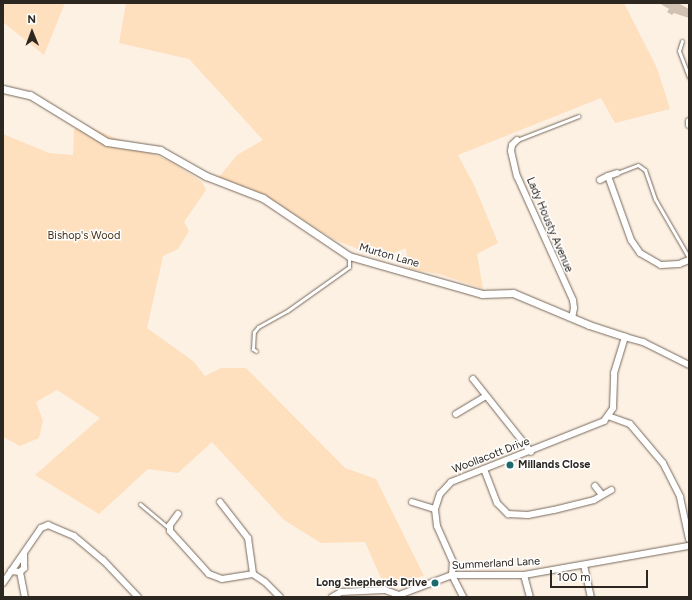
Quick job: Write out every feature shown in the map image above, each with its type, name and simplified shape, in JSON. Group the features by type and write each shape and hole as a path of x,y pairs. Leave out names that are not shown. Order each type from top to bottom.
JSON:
{"street":[{"name":"Murton Lane","path":"3,89 30,95 78,123 106,142 160,150 206,176 263,198 349,256 482,294 513,293 572,318 643,342 689,365"},
{"name":"Lady Housty Avenue","path":"517,140 512,145 511,151 517,176 573,300 574,308 572,318"},
{"path":"600,180 617,173"},
{"path":"608,176 631,240 640,253 661,265 679,264 689,259"},
{"path":"625,337 614,373 613,408 608,416 630,424 663,463 680,497 689,539"},
{"path":"473,379 531,452"},
{"path":"456,414 486,396"},
{"name":"Woollacott Drive","path":"435,509 440,494 451,482 531,452 604,421 608,416"},
{"path":"484,469 497,503 508,514 528,515 594,500 611,490"},
{"path":"595,486 602,495"},
{"path":"220,502 248,538 253,574 280,597"},
{"path":"412,502 435,509 437,526 453,562 452,574 463,597"},
{"path":"178,514 169,528 212,576 222,578 253,574"},
{"path":"3,583 41,528 48,525 74,536 103,560 138,597"},
{"name":"Summerland Lane","path":"332,597 341,592 385,590 399,596 452,574 524,575 689,546"},
{"path":"24,554 26,562 20,572 25,597"},
{"path":"584,565 591,597"},
{"path":"11,572 20,572"},
{"path":"524,575 530,597"}],"lane":[{"path":"682,41 679,51 689,77"},
{"path":"517,140 579,116"},
{"path":"617,173 638,165 645,170 655,199 689,259"},
{"path":"256,351 253,349 254,332 258,327 287,311 349,267 349,256"},
{"path":"140,504 169,528"}],"green space":[{"path":"3,3 65,3 44,55 3,22"},
{"path":"126,3 624,3 657,68 670,109 615,123 601,98 458,155 475,187 498,243 477,254 483,289 439,274 409,269 406,248 380,258 333,239 264,195 219,177 237,155 263,140 189,59 119,43"},
{"name":"Bishop's Wood","path":"80,123 170,161 202,182 206,190 184,222 189,231 178,249 163,256 147,328 193,361 205,376 221,368 246,368 345,468 376,479 424,576 384,585 365,542 321,543 284,520 212,442 178,473 148,469 99,514 35,475 100,418 57,390 36,402 43,421 39,438 20,446 3,437 3,134 49,153 73,155 74,130"}],"building":[{"path":"659,3 678,3 689,9 689,18 674,13 672,15 667,12 669,9"}],"place":[{"name":"Millands Close","path":"510,465"},
{"name":"Long Shepherds Drive","path":"435,583"}]}
